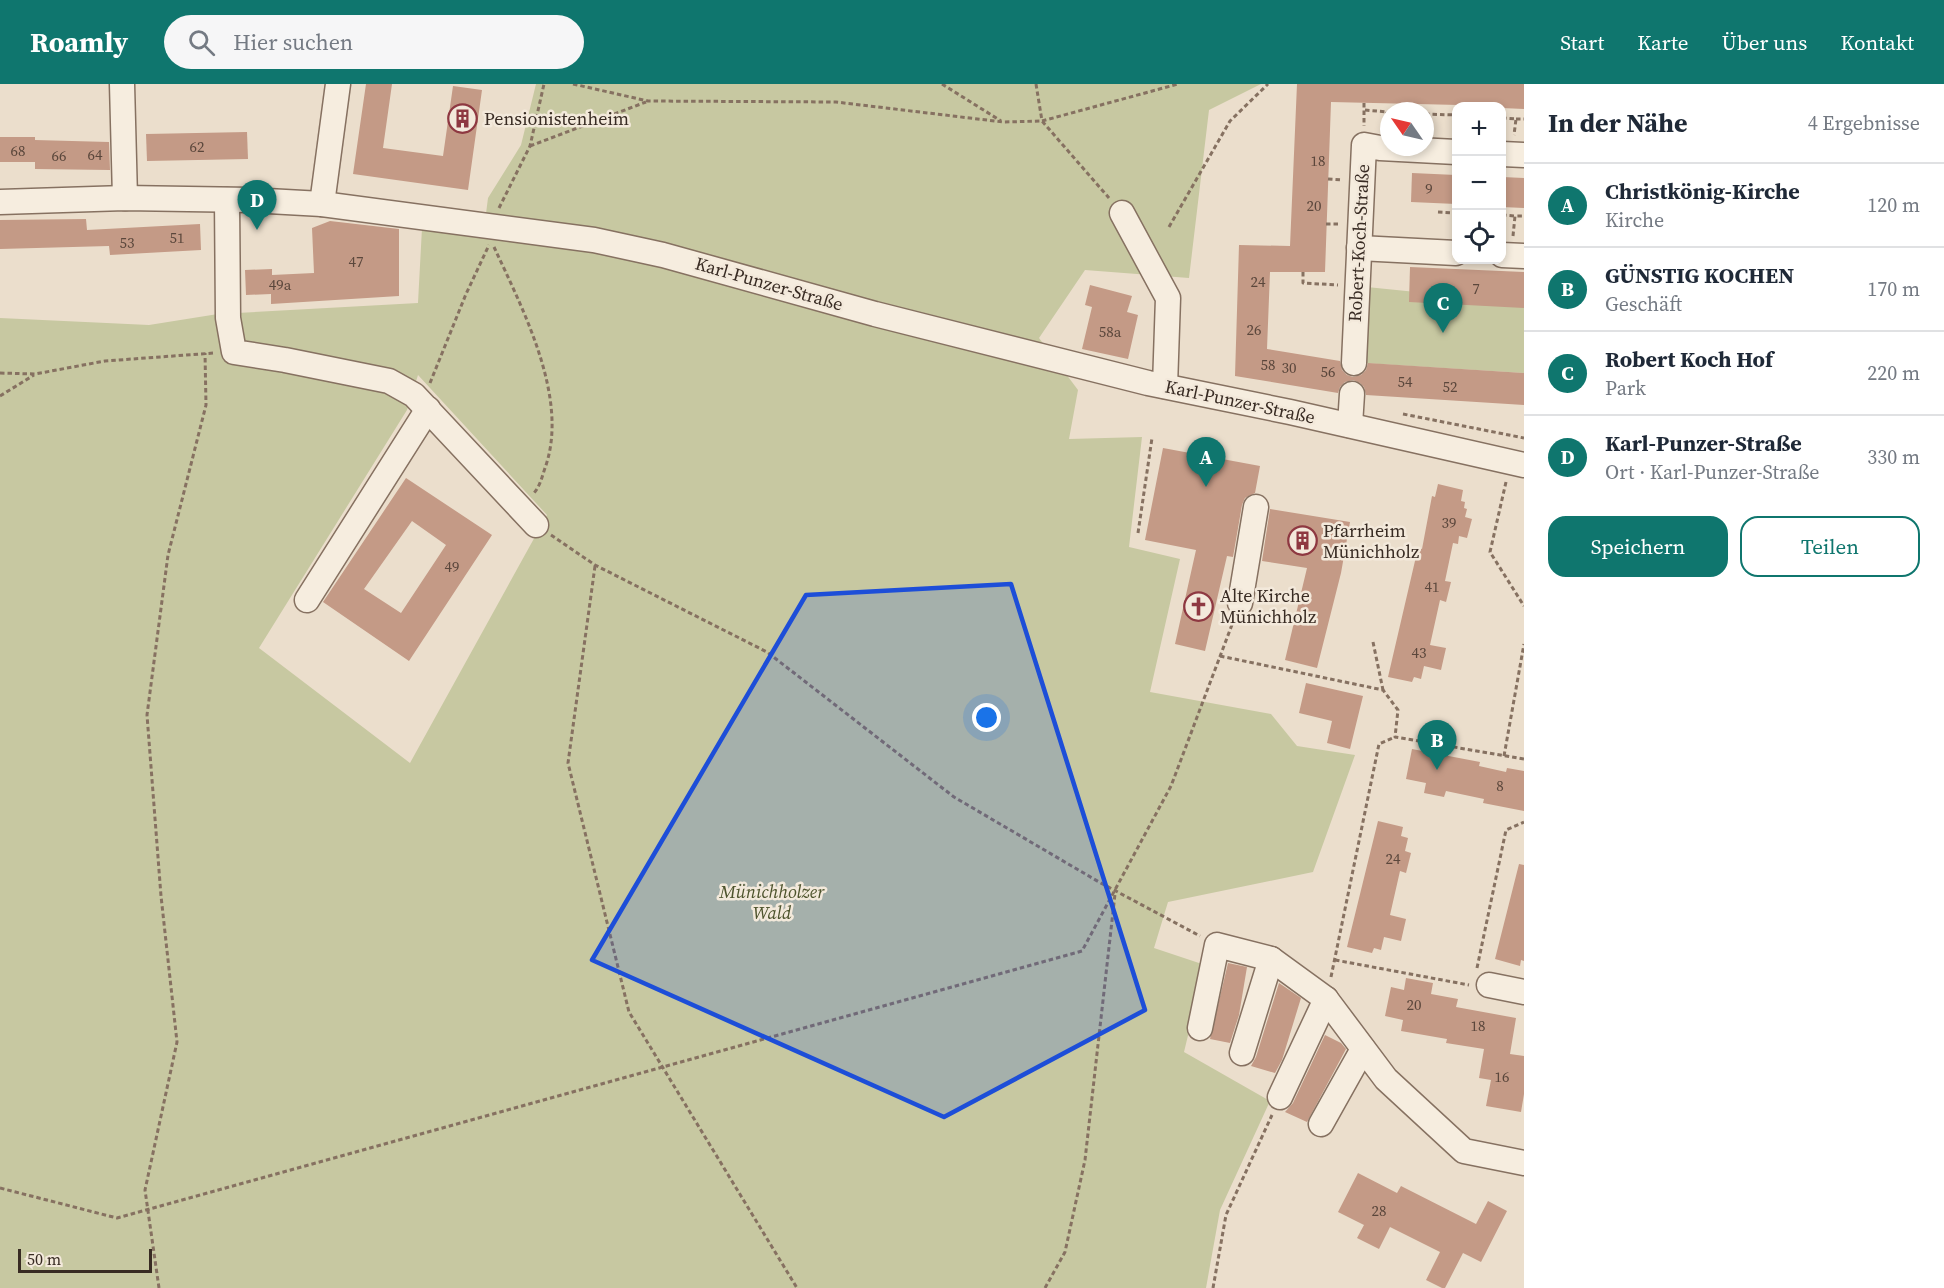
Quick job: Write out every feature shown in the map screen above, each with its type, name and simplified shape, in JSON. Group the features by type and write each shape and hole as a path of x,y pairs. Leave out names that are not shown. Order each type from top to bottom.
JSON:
{"street":[{"path":"122,84 125,198"},
{"path":"322,204 338,84"},
{"name":"Robert-Koch-Straße","path":"1354,363 1364,145 1452,152"},
{"name":"Karl-Punzer-Straße","path":"0,202 125,198 322,204 594,240 663,255 1154,390 1350,425 1517,463"},
{"path":"227,200 228,318 234,352 389,381 414,395 536,525"},
{"path":"1122,213 1168,298 1154,390"},
{"path":"1359,248 1452,253"},
{"path":"1350,425 1352,394"},
{"path":"308,600 425,405"},
{"path":"1240,603 1256,507"},
{"path":"1200,1028 1217,945 1271,959 1326,999 1386,1079 1464,1151 1524,1163"},
{"path":"1242,1053 1271,959"},
{"path":"1480,978 1524,992"},
{"path":"1280,1097 1326,999"},
{"path":"1321,1124 1363,1049"}],"path":[{"path":"490,225 530,146 544,84"},
{"path":"573,84 648,101 836,102 1002,122 1042,121 1178,84"},
{"path":"942,84 1002,122"},
{"path":"1036,84 1042,121 1122,213"},
{"path":"1169,227 1230,121 1268,84"},
{"path":"530,146 648,101"},
{"path":"1365,110 1380,111"},
{"path":"1434,115 1452,116"},
{"path":"1506,118 1524,119"},
{"path":"1512,154 1516,119"},
{"path":"1438,212 1452,213"},
{"path":"1506,215 1524,216"},
{"path":"1512,256 1515,216"},
{"path":"425,405 471,283 491,241 531,326 551,400 551,453 538,488 520,507"},
{"path":"1303,272 1303,283 1357,286"},
{"path":"0,373 35,374 105,361 234,352"},
{"path":"159,1288 145,1190 177,1042 161,896 147,715 168,555 206,405 205,353"},
{"path":"0,396 35,374"},
{"path":"1138,533 1152,438"},
{"path":"1517,463 1490,552 1524,606"},
{"path":"536,525 595,565 767,652 954,797 1115,890 1217,945"},
{"path":"595,565 568,763 629,1012 797,1288"},
{"path":"0,1188 117,1218 1082,951 1172,786 1240,603"},
{"path":"1373,642 1383,690 1398,710 1395,737"},
{"path":"1504,756 1524,644"},
{"path":"1220,656 1383,690"},
{"path":"1326,999 1379,744 1395,737 1524,759"},
{"path":"1335,960 1473,986 1480,978 1506,830 1524,822"},
{"path":"1045,1288 1065,1252 1085,1160 1115,890"},
{"path":"1213,1288 1227,1215 1280,1097"}],"highlighted area":[{"path":"1011,584 1145,1010 944,1117 592,960 806,595"}],"green space":[{"name":"Münichholzer Wald","path":"536,84 1261,84 1209,110 1189,278 1085,270 1039,338 1078,390 1069,439 1142,437 1129,547 1180,559 1150,692 1271,714 1297,746 1355,755 1313,872 1168,902 1154,948 1205,965 1184,1052 1270,1101 1220,1210 1206,1288 0,1288 0,318 149,325 218,314 418,303 422,228 483,237 488,198 521,145","holes":["418,375 547,515 410,763 259,648 407,410"]},
{"path":"1357,286 1524,303 1524,373 1364,363"}],"building":[{"name":"Pensionistenheim","path":"366,84 392,84 383,148 443,156 453,86 482,90 468,190 353,174"},
{"path":"1297,84 1524,84 1524,109 1506,108 1506,102 1452,102 1452,105 1434,104 1434,102 1331,102 1325,272 1270,272 1267,349 1340,361 1342,370 1353,377 1361,375 1368,363 1524,373 1524,405 1366,395 1364,387 1353,380 1345,382 1338,393 1235,376 1239,245 1290,246"},
{"path":"247,132 248,159 147,161 146,134"},
{"path":"0,137 109,142 110,170 35,169 35,162 0,162"},
{"path":"1412,173 1452,175 1452,204 1411,202"},
{"path":"1506,177 1524,178 1524,208 1506,207"},
{"path":"86,219 87,230 200,224 201,250 110,255 109,246 0,249 0,220"},
{"path":"330,221 399,229 399,296 271,304 271,294 246,295 245,270 272,269 272,275 314,273 312,228"},
{"path":"1410,267 1524,272 1524,308 1409,302"},
{"path":"1090,285 1132,296 1127,312 1138,315 1128,359 1082,349 1092,307 1085,305"},
{"path":"1163,448 1260,466 1255,493 1245,498 1242,505 1233,557 1227,556 1205,651 1175,644 1196,550 1145,540"},
{"path":"406,478 492,535 409,661 323,602","holes":["412,521 446,545 401,613 364,589"]},
{"path":"1438,484 1463,490 1461,501 1465,502 1464,508 1467,509 1465,517 1472,519 1467,538 1459,536 1458,544 1453,543 1445,581 1451,582 1446,602 1440,600 1430,645 1446,648 1441,670 1424,666 1421,679 1414,677 1412,682 1388,677 1418,548 1422,549 1432,496 1435,497"},
{"path":"1270,509 1350,522 1341,573 1317,668 1285,660 1307,568 1262,561"},
{"path":"1306,683 1363,696 1350,749 1327,743 1332,721 1299,713"},
{"path":"1412,749 1480,762 1479,766 1506,772 1507,768 1524,771 1524,811 1483,803 1484,799 1446,791 1444,797 1424,793 1426,783 1406,779"},
{"path":"1378,821 1403,827 1401,836 1408,838 1405,851 1411,853 1406,873 1400,871 1390,915 1406,919 1401,941 1384,937 1381,950 1374,948 1372,953 1347,947"},
{"path":"1519,864 1524,865 1524,961 1521,960 1520,966 1495,959"},
{"path":"1228,963 1247,967 1239,1015 1230,1043 1210,1039"},
{"path":"1406,978 1433,983 1431,994 1458,999 1456,1007 1516,1018 1510,1054 1524,1056 1524,1094 1521,1112 1486,1106 1491,1080 1479,1078 1484,1049 1446,1043 1447,1039 1401,1031 1403,1020 1385,1016 1391,987 1404,990"},
{"path":"1279,983 1301,998 1282,1060 1275,1073 1251,1066 1256,1057"},
{"path":"1325,1035 1341,1043 1346,1049 1307,1122 1285,1112 1293,1103"},
{"path":"1358,1173 1397,1193 1401,1186 1476,1224 1488,1201 1507,1211 1481,1262 1463,1253 1445,1288 1442,1288 1426,1280 1440,1252 1390,1227 1379,1249 1357,1238 1364,1225 1338,1212"}],"place":[{"name":"Pensionistenheim","path":"463,119"},
{"name":"Karl-Punzer-Straße","path":"257,230"},
{"name":"Robert Koch Hof","path":"1443,333"},
{"name":"Christkönig-Kirche","path":"1206,487"},
{"name":"Pfarrheim Münichholz","path":"1302,541"},
{"name":"Alte Kirche Münichholz","path":"1199,606"},
{"name":"GÜNSTIG KOCHEN","path":"1437,770"}]}
